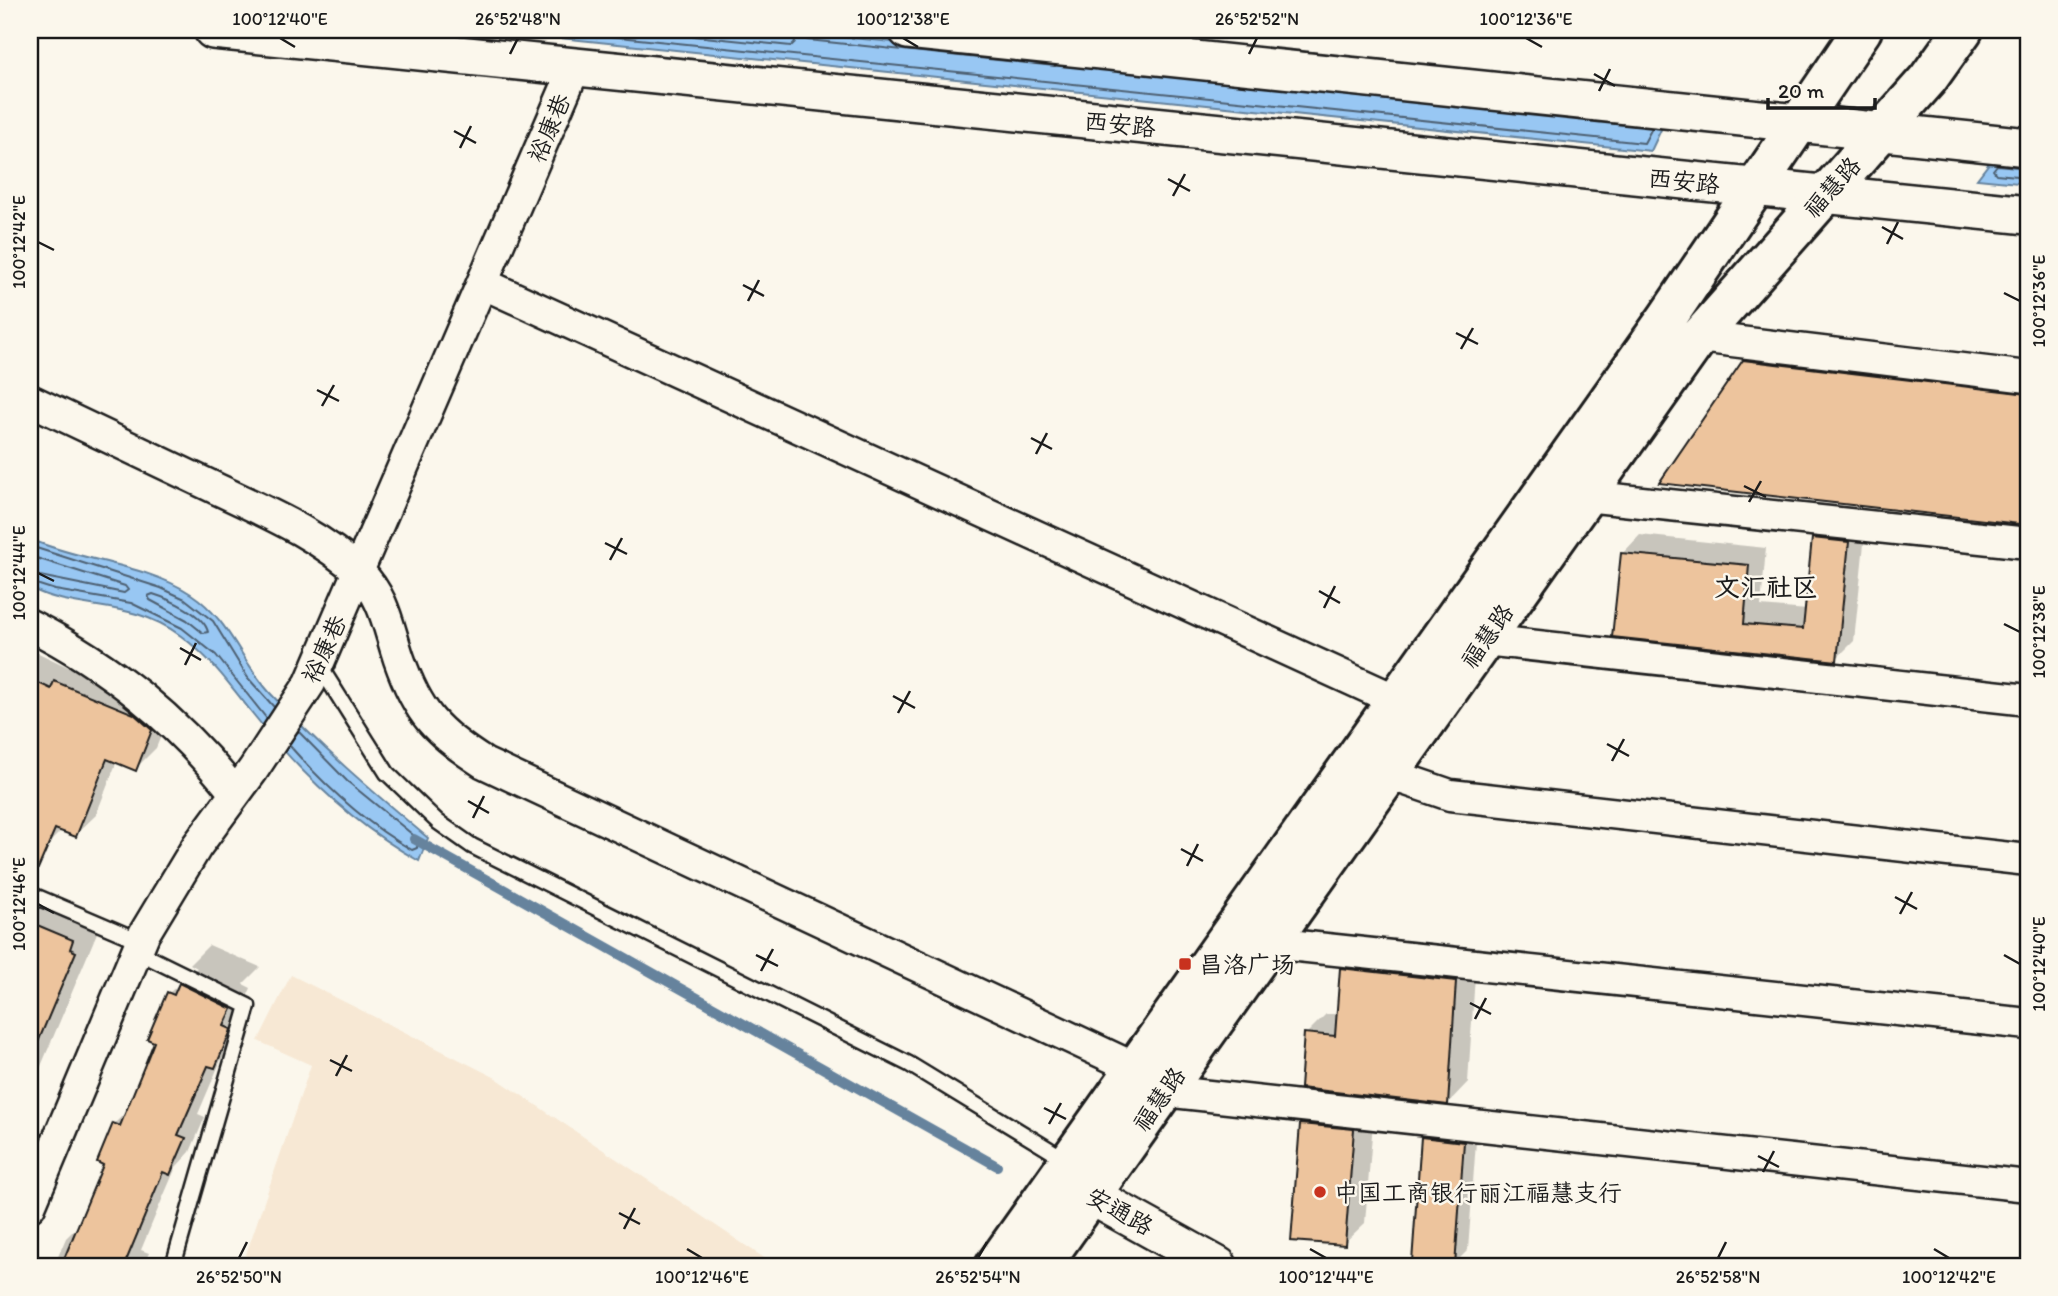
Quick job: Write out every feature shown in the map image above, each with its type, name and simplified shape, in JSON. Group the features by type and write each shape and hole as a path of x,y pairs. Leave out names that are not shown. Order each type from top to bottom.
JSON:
{"main road":[{"name":"福慧路","path":"1041,1266 1091,1195 1150,1080 1396,699 1863,30"},
{"name":"福慧路","path":"995,1266 1064,1169 1150,1080 1270,943 1699,337 1928,79 1963,30"}],"street":[{"name":"西安路","path":"213,30 2028,215"},
{"path":"908,30 2028,147"},
{"name":"裕康巷","path":"30,1206 138,946 169,889 244,782 314,674 575,67"},
{"path":"482,283 1396,699"},
{"path":"1699,337 2028,377"},
{"path":"30,400 271,515 313,538 358,572 380,598 388,615 398,656 417,700 445,738 526,785 1150,1080 2028,1186"},
{"path":"1586,496 2028,543"},
{"path":"30,625 103,666 144,696 244,782"},
{"path":"1484,640 2028,700"},
{"path":"1389,774 1450,795 2028,860"},
{"path":"1270,943 2028,1024"},
{"name":"安通路","path":"1064,1169 1091,1195 1218,1266"}],"lane":[{"path":"314,674 387,773 438,822 471,846 909,1064 1064,1169"},
{"path":"30,894 138,946 248,1006 173,1266"}],"shaded area":[{"path":"291,975 496,1078 776,1266 242,1266 311,1065 258,1041"}],"water":[{"path":"483,30 775,30 1665,121 1651,151"},
{"path":"1993,158 2028,162 2028,184 1977,179"},
{"path":"30,539 154,576 191,594 204,604 225,628 260,681 289,713 347,768 428,838 419,861 372,831 329,796 289,756 211,663 181,636 143,616 67,601 30,588"}],"building":[{"path":"1743,360 2028,394 2028,525 1659,483"},
{"path":"1812,538 1849,542 1837,661 1612,637 1621,553 1749,565 1744,624 1803,629"},
{"path":"30,679 51,689 54,681 134,714 152,730 136,771 107,759 76,837 55,829 31,885"},
{"path":"30,922 73,940 70,949 76,952 30,1061"},
{"path":"1340,968 1456,981 1448,1105 1300,1088 1304,1033 1335,1036"},
{"path":"179,983 232,1009 224,1026 231,1029 230,1033 215,1068 208,1066 178,1135 186,1138 170,1175 163,1172 124,1266 61,1266 103,1165 97,1162 113,1123 120,1126 154,1042 147,1039 167,992 174,995"},
{"path":"1300,1124 1354,1129 1345,1245 1291,1241"},
{"path":"1421,1137 1464,1142 1455,1266 1412,1262"}],"waterway":[{"path":"414,839 997,1166"}],"place":[{"name":"昌洛广场","path":"1185,964"},
{"name":"中国工商银行丽江福慧支行","path":"1320,1192"}],"district":[{"name":"文汇社区","path":"1766,587"}]}
